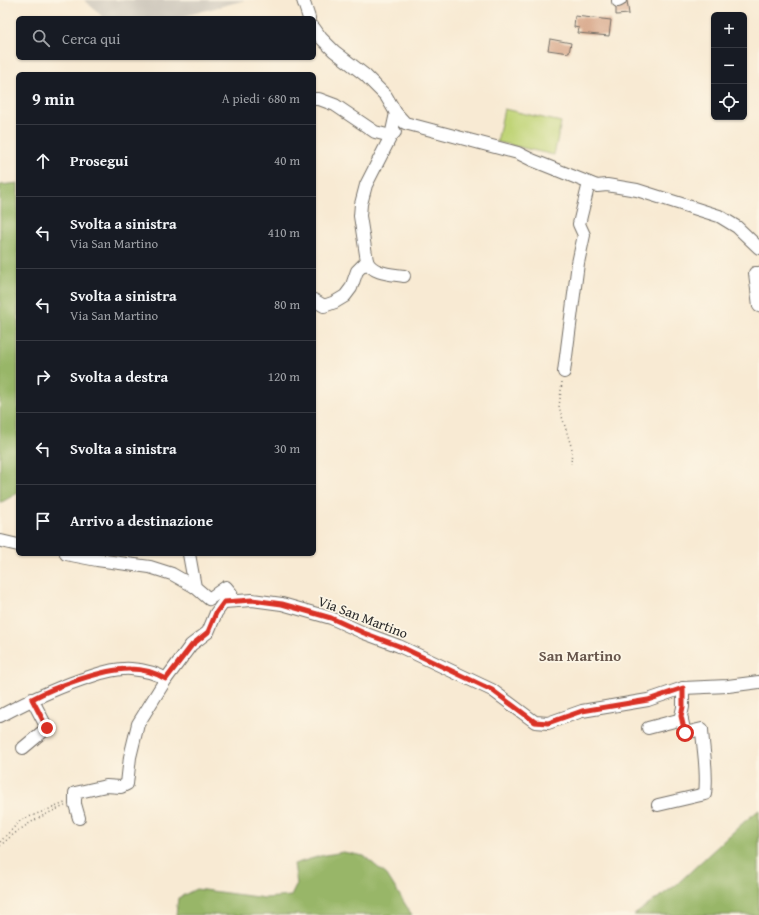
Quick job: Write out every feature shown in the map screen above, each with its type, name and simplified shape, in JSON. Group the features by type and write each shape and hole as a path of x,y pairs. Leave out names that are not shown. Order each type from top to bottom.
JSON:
{"street":[{"path":"303,0 308,16"},
{"path":"316,31 325,42 366,75 386,96 396,113 405,123 518,153 598,186 607,185 637,190 719,216 737,227 759,248"},
{"path":"316,99 335,105 376,132 391,136"},
{"path":"396,113 391,136 366,185 361,204 360,216 367,261 369,265 376,270 404,276"},
{"path":"391,136 405,123"},
{"path":"564,372 578,263 584,235 579,224 588,183"},
{"path":"316,301 324,306 345,296 357,271 367,261"},
{"path":"759,273 755,273 759,306"},
{"path":"1,541 16,545"},
{"path":"76,556 150,567 172,574 195,587 209,599 226,587 231,593 216,613 208,632 192,645 166,679 138,724 130,757 127,784 121,787 106,786 75,793 73,802 79,818"},
{"path":"189,556 195,587"},
{"name":"Via San Martino","path":"224,602 252,600 282,604 331,618 364,633 399,646 492,690 535,722 548,723 582,711 648,700 683,688 728,686 759,682"},
{"path":"0,716 32,699 73,681 106,671 130,669 156,674 166,679"},
{"path":"658,805 705,794 706,768 702,729 685,733 682,719 683,688"},
{"path":"23,748 47,728 32,699"},
{"path":"648,728 682,719"}],"path":[{"path":"564,372 559,407 572,449 571,464"},
{"path":"0,842 21,820 73,802"},
{"path":"0,846 13,834 45,814 73,802"}],"shaded area":[{"path":"84,0 245,0 185,16 102,16"}],"green space":[{"path":"504,109 561,122 554,155 497,142"},
{"path":"16,183 16,494 0,503 0,185"},
{"path":"759,810 759,915 634,915 676,885 745,821"},
{"path":"343,852 364,856 387,875 412,915 176,915 178,898 196,889 265,898 291,896 297,884 294,864 320,856"}],"building":[{"path":"627,1 629,14 616,15 616,5"},
{"path":"575,16 611,20 609,36 578,33 579,28 574,27"},
{"path":"550,39 571,43 569,53 548,50"}],"district":[{"name":"San Martino","path":"580,656"}],"route":[{"path":"47,728 32,699 73,681 106,671 130,669 156,674 166,679 192,645 208,632 216,613 224,602 252,600 282,604 331,618 364,633 399,646 492,690 535,722 548,723 582,711 648,700 683,688 683,707 681,716 685,733"}]}
